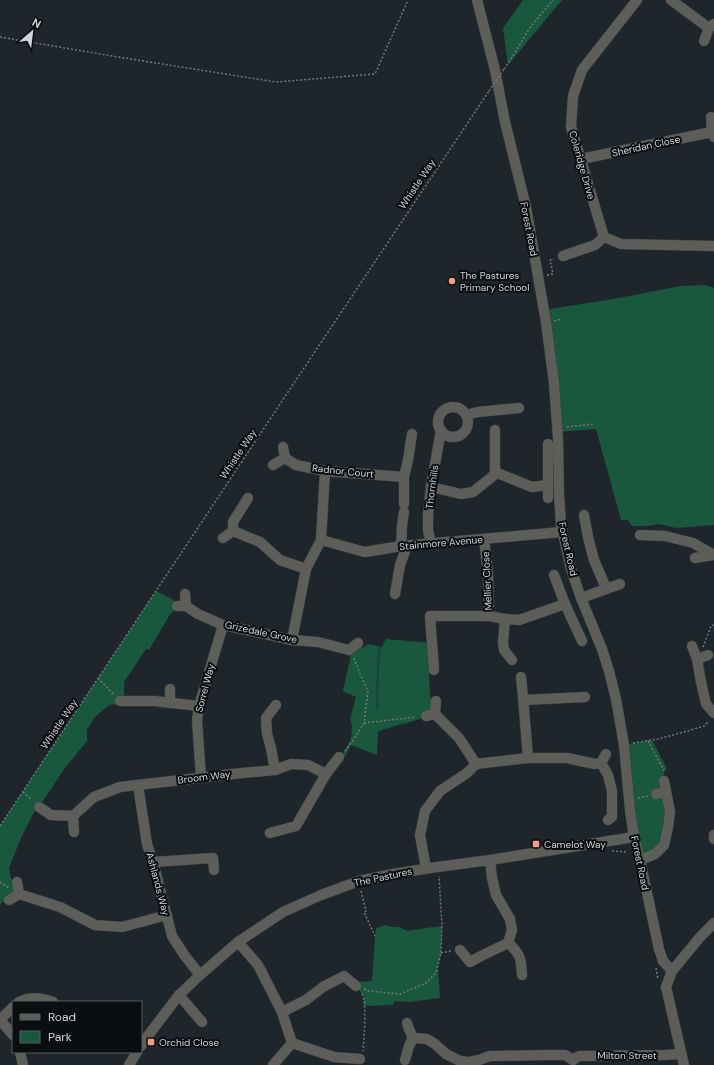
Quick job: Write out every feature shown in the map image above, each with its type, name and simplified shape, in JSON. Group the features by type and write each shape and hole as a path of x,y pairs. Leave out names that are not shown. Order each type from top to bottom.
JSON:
{"street":[{"name":"Forest Road","path":"477,0 495,70 505,122 526,207 546,322 554,383 562,532 571,569 609,671 616,699 624,745 628,800 634,837 658,949 663,961 672,971"},
{"name":"Coleridge Drive","path":"604,237 571,127 573,96 582,70 637,0"},
{"path":"671,0 712,26 704,41"},
{"path":"711,117 713,135"},
{"name":"Sheridan Close","path":"581,159 713,135"},
{"path":"564,256 595,245 604,237 621,244 714,246"},
{"name":"Thornhills","path":"431,544 428,530 428,515 431,486 441,430 439,419 442,413 451,408 457,408 466,415"},
{"path":"441,430 450,437 456,437 461,435 468,426 466,415 478,412 519,408"},
{"path":"431,486 461,494 473,492 488,480 495,472 495,430"},
{"path":"395,594 404,546 402,525 404,508 404,477 412,434"},
{"path":"548,444 548,498"},
{"path":"273,465 285,458 283,447"},
{"name":"Radnor Court","path":"285,458 296,465 325,471 404,477"},
{"path":"292,640 306,569 321,540 325,471"},
{"path":"495,472 532,487 548,485"},
{"path":"233,531 233,522 248,498"},
{"path":"584,515 594,560 606,588"},
{"path":"233,531 260,542 280,560 306,569"},
{"path":"223,538 233,531"},
{"name":"Stainmore Avenue","path":"321,540 365,552 404,546 562,532"},
{"path":"640,535 665,536 693,542 714,555"},
{"name":"Mellier Close","path":"484,539 488,574 489,616 519,620 565,604"},
{"path":"695,558 714,555"},
{"path":"554,575 582,641"},
{"path":"581,598 620,584"},
{"name":"Grizedale Grove","path":"186,594 182,606 223,625 292,640 318,642 350,655"},
{"path":"434,670 430,616 489,616"},
{"path":"505,619 503,643 504,650 512,660"},
{"name":"Sorrel Way","path":"200,777 197,720 199,706 223,625"},
{"path":"350,655 358,643"},
{"path":"692,646 697,659 706,704 713,716"},
{"path":"697,659 708,655"},
{"path":"521,677 528,758"},
{"path":"170,689 170,703"},
{"path":"523,699 584,697"},
{"path":"120,701 154,701 199,706"},
{"path":"436,701 430,715 459,738 476,764"},
{"path":"275,770 267,734 266,718 276,705"},
{"path":"598,764 606,754"},
{"path":"270,833 296,826 326,774 339,757"},
{"path":"426,868 420,835 425,811 440,792 467,773 476,764 528,758 567,758 598,764 608,775 612,791 612,817 608,820"},
{"name":"Broom Way","path":"73,816 94,797 120,787 200,777 275,770 291,764 308,765 326,774"},
{"path":"640,860 655,854 664,845 670,812 661,793 664,781"},
{"name":"Ashlands Way","path":"138,785 147,844 172,936 200,975"},
{"path":"39,807 51,815 73,816 74,832"},
{"name":"The Pastures","path":"142,1044 179,996 200,975 238,942 283,912 321,895 359,881 426,868 490,860 634,837"},
{"path":"153,862 213,858 214,870"},
{"path":"460,950 470,962 508,943 512,930 510,919 496,895 490,860"},
{"path":"17,882 19,894"},
{"path":"9,900 19,894 60,907 96,925 122,927 167,915"},
{"path":"684,1065 666,987 672,971 701,936 714,923"},
{"path":"238,942 258,965 282,1012 292,1043 332,1061 360,1059"},
{"path":"508,943 516,949 521,960 522,975"},
{"path":"282,1012 306,1000 345,972 356,986"},
{"path":"179,996 202,1022"},
{"path":"21,1001 34,998 51,1001"},
{"path":"12,1008 0,1020 12,1034"},
{"path":"407,1022 413,1038"},
{"path":"405,1060 413,1038"},
{"path":"413,1038 427,1040 436,1044 446,1054 460,1061 469,1062 490,1056 564,1055 572,1063"},
{"path":"273,1065 292,1043"},
{"path":"20,1053 23,1065"},
{"path":"129,1065 136,1053"},
{"name":"Milton Street","path":"572,1063 577,1057 580,1056 682,1054"}],"path":[{"path":"0,37 118,58 276,82 375,74 408,0"},
{"name":"Whistle Way","path":"0,826 513,56 528,29 553,0"},
{"path":"538,277 553,274 550,260 564,256"},
{"path":"557,428 594,424"},
{"path":"697,659 711,626 714,625"},
{"path":"339,757 346,750 364,723 368,691 360,674 356,660 350,655"},
{"path":"98,678 120,701"},
{"path":"364,723 430,715"},
{"path":"624,745 658,739 704,726 713,716"},
{"path":"648,741 664,770 664,781"},
{"path":"23,792 39,807"},
{"path":"628,800 661,793"},
{"path":"611,851 631,852"},
{"path":"356,986 369,991 400,994 426,983 436,973 441,953 442,926 437,867"},
{"path":"359,881 366,911 364,912 374,936"},
{"path":"656,965 658,980"},
{"path":"356,986 364,997 364,1042 362,1056 360,1059"}],"green space":[{"path":"523,0 562,0 508,65 503,28"},
{"path":"705,285 714,288 714,525 676,528 659,524 632,526 628,520 621,520 596,429 557,432 544,310 681,286"},
{"path":"156,591 172,599 177,606 169,616 149,650 146,649 124,682 124,696 117,704 109,705 95,717 87,729 87,741 65,768 33,814 21,838 9,868 11,879 17,882 19,894 1,903 0,906 0,826"},
{"path":"386,639 431,643 434,670 429,671 430,697 436,701 430,712 424,717 378,732 377,755 351,745 345,757 342,755 351,739 352,726 350,719 356,697 343,691 350,659 349,650 358,643 362,648 369,644 382,647"},
{"path":"652,740 667,769 664,770 664,782 670,812 664,845 640,860 624,745"},
{"path":"386,925 399,927 407,931 442,926 441,953 438,967 440,998 410,1002 395,1001 393,1005 364,1006 364,997 356,986 357,982 372,981 376,928"}],"waterway":[{"path":"377,708 378,662 380,647"}],"place":[{"name":"The Pastures Primary School","path":"452,281"},
{"name":"Camelot Way","path":"536,844"},
{"name":"Orchid Close","path":"151,1042"}]}
